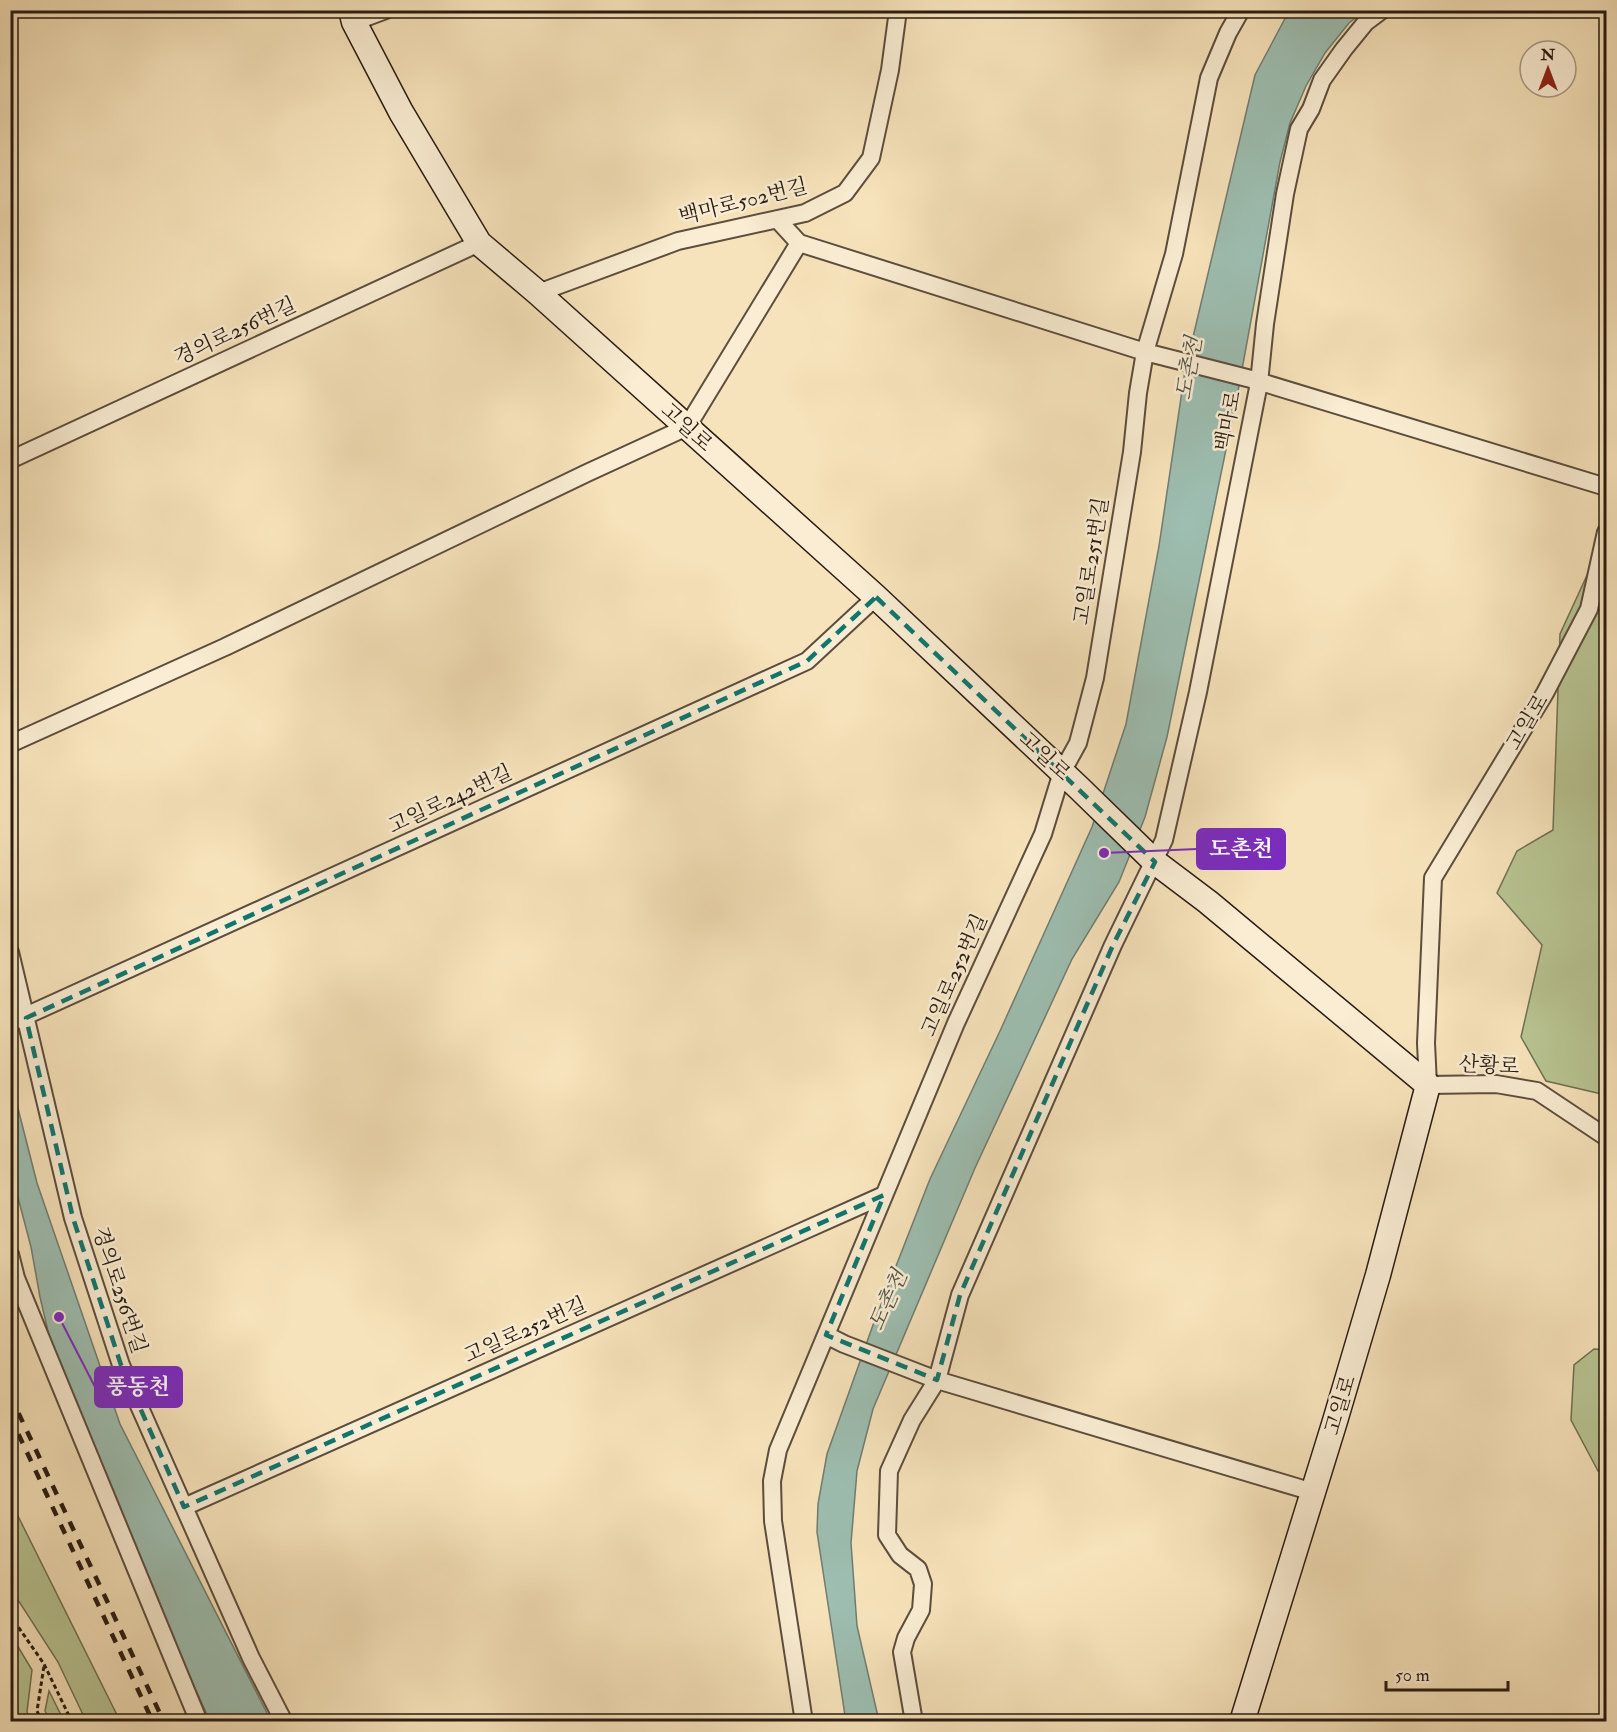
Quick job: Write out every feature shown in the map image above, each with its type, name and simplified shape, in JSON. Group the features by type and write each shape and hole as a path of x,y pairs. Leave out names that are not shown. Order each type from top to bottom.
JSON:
{"street":[{"name":"고일로","path":"386,10 352,16 401,112 479,243 538,293 876,597 1149,856"},
{"name":"백마로502번길","path":"538,293 678,241 805,213 845,193 871,158 890,70 898,10"},
{"name":"고일로251번길","path":"1070,780 1095,678 1132,452 1145,352 1174,254 1209,78 1228,33 1241,10"},
{"name":"백마로","path":"914,1722 902,1652 906,1638 921,1610 923,1584 918,1569 900,1555 887,1535 889,1471 932,1378 960,1295 1113,945 1149,856 1164,840 1198,692 1265,324 1285,194 1299,129 1311,109 1322,81 1344,49 1366,22 1382,10"},
{"path":"777,219 799,243 1145,352 1255,381 1606,487"},
{"name":"경의로256번길","path":"10,460 479,243"},
{"path":"10,744 225,647 587,472 687,427 799,243"},
{"name":"고일로","path":"1242,1722 1378,1275 1428,1085 1426,1043 1433,878 1545,693 1589,609 1606,532"},
{"name":"고일로242번길","path":"17,1021 807,661 876,597"},
{"name":"고일로252번길","path":"804,1722 773,1521 772,1481 778,1450 956,1023 1070,780"},
{"path":"1149,856 1208,902 1428,1085"},
{"name":"경의로256번길","path":"10,952 17,1021 76,1229 121,1365 251,1658 284,1722"},
{"name":"산황로","path":"1428,1085 1496,1084 1537,1091 1606,1137"},
{"name":"고일로252번길","path":"184,1507 885,1195"},
{"path":"10,1254 16,1278 199,1722"},
{"path":"826,1335 932,1378 1313,1492"}],"path":[{"path":"10,1615 44,1664 72,1722"},
{"path":"42,1722 37,1711 44,1664"}],"highlighted area":[{"path":"876,597 1155,862 1113,945 960,1295 937,1380 826,1335 884,1195 184,1507 121,1365 73,1218 26,1018 807,661"}],"green space":[{"path":"1606,534 1606,1095 1546,1081 1521,1037 1542,945 1497,893 1517,851 1553,830 1560,634"},
{"path":"1594,1349 1606,1350 1606,1474 1598,1471 1571,1420 1574,1365"},
{"path":"10,1500 120,1721 86,1721 58,1662 18,1600 11,1584"},
{"path":"11,1635 32,1670 27,1712 31,1721 12,1721 11,1719"},
{"path":"49,1691 64,1721 50,1721 45,1711"}],"water":[{"path":"1289,11 1364,11 1349,23 1325,53 1306,86 1290,123 1280,162 1239,386 1167,737 1145,817 1119,882 1072,959 975,1168 873,1409 857,1471 851,1543 857,1626 879,1721 846,1722 817,1532 818,1504 827,1454 873,1325 930,1179 1092,827 1126,724 1159,546 1185,371 1255,75"},
{"path":"10,1077 37,1183 120,1424 271,1721 210,1721 159,1610 51,1344 31,1247 11,1171"}],"railway":[{"path":"10,1395 164,1722"},
{"path":"10,1416 153,1722"}],"place":[{"name":"도촌천","path":"1104,853"},
{"name":"풍동천","path":"59,1317"}]}
